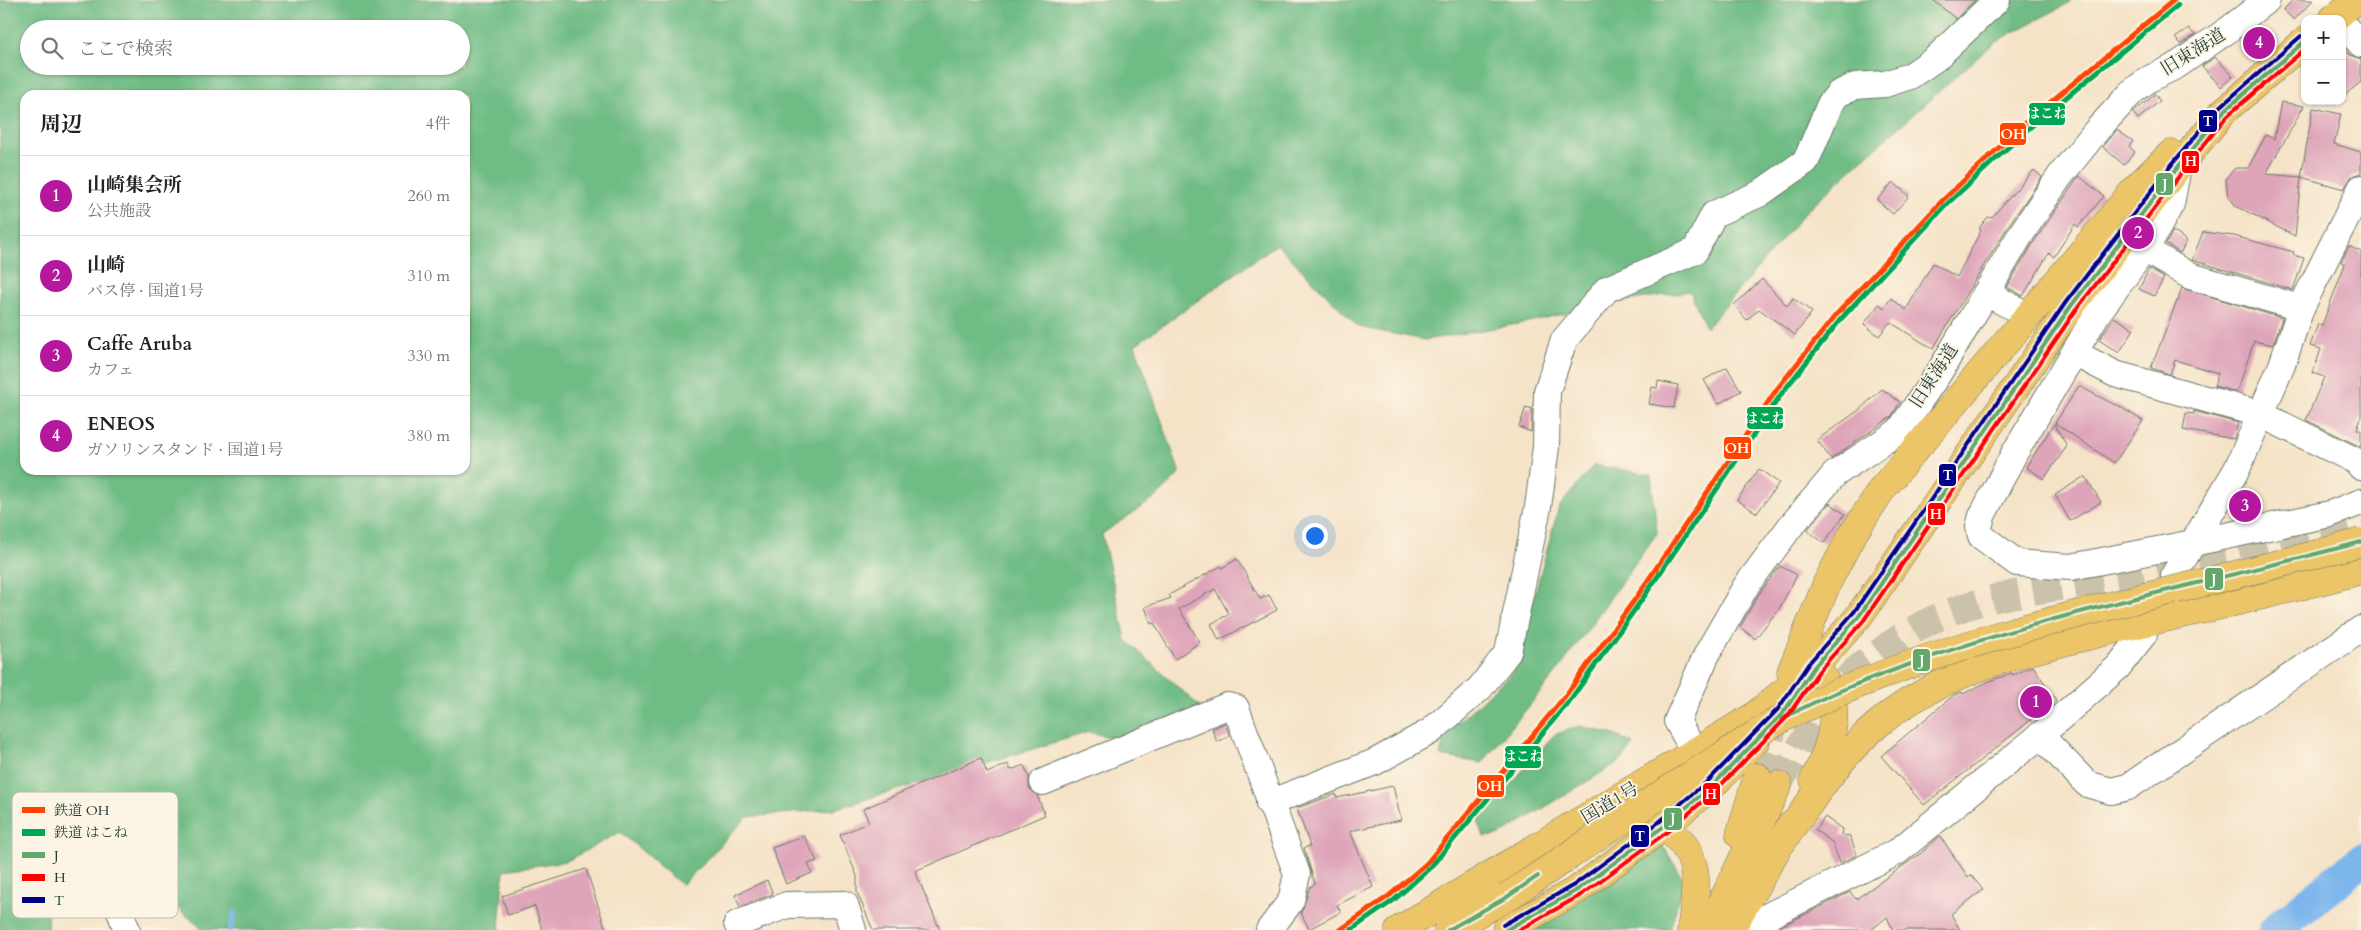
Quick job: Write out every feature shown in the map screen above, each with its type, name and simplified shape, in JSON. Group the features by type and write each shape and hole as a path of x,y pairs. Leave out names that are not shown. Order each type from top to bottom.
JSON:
{"highway":[{"name":"国道1号","path":"1400,930 1753,717 1859,616 2071,306 2178,167 2223,112 2270,69 2301,45"},
{"path":"1730,930 1782,842 1821,765 1830,741 1833,713 1830,691 1823,677 1803,670 1827,583 1850,537 1882,489 2137,187 2176,148 2223,112"},
{"path":"1448,930 1507,897 1789,714 1864,682 1934,655 2029,625 2361,542"},
{"path":"1782,842 1830,773 1857,744 1892,714 1937,685 1987,664 2076,639 2361,570"},
{"name":"国道1号","path":"1506,930 1576,890 1663,827 1713,785 1782,712 1803,670"},
{"path":"1709,930 1724,897 1768,781"},
{"path":"1663,827 1675,834 1686,844 1694,861 1695,880 1691,930"}],"street":[{"path":"1269,803 1375,762 1431,731 1480,688 1508,652 1538,507 1546,447 1547,391 1564,340 1607,289 1695,251 1714,214 1759,194 1806,161 1830,104 1838,94 1855,86 1885,84 1910,76 1935,59 1997,0"},
{"name":"旧東海道","path":"1713,785 1677,721 1707,654 1746,586 1796,520 1835,474 1899,431 1940,371 2021,234 2060,176 2133,91 2150,79 2176,66 2267,0"},
{"path":"2346,23 2361,44"},
{"path":"2178,167 2171,204 2144,249 2097,314 2014,454 1982,516 1979,527 1981,536 2017,563 2071,567 2330,514 2361,502"},
{"path":"2174,575 2238,469 2282,365 2301,308 2361,188"},
{"path":"2144,249 2190,276 2301,308"},
{"path":"1986,293 2018,310"},
{"path":"2088,360 2115,374 2260,414 2356,461 2361,467"},
{"path":"2040,735 2087,784 2111,791 2128,787 2361,629"},
{"path":"1752,930 1756,922 1897,852 2040,735 2118,666 2144,634"},
{"path":"1043,782 1227,706 1236,708 1269,803 1297,874 1291,901 1269,930"},
{"path":"736,924 786,905 845,904 853,930"},
{"path":"122,918 127,930"}],"green space":[{"path":"0,0 2070,0 2069,3 1995,42 1892,133 1808,209 1706,328 1690,291 1608,304 1523,323 1425,340 1358,327 1277,244 1135,345 1180,473 1159,495 1102,534 1126,640 1200,707 1132,742 1089,732 834,809 747,817 682,885 620,832 567,861 504,870 499,927 501,930 203,930 178,908 178,792 12,792 12,918 47,918 47,930 0,930"},
{"path":"1594,465 1651,475 1657,533 1557,672 1482,763 1440,756 1445,734 1513,672 1559,507"},
{"path":"1580,726 1612,734 1634,744 1622,760 1500,835 1484,837 1478,821 1554,735"},
{"path":"1663,846 1684,880 1670,930 1533,930"}],"building":[{"path":"1933,0 1975,0 1956,19"},
{"path":"2293,0 2313,0 2294,20 2283,10"},
{"path":"2189,29 2195,35 2181,44 2175,38"},
{"path":"2346,50 2350,55 2361,59 2361,82 2346,94"},
{"path":"2215,57 2233,76 2221,87 2202,66"},
{"path":"2155,94 2160,101 2138,119 2133,113"},
{"path":"2281,102 2304,106 2266,174 2301,177 2295,236 2236,206 2228,196 2226,178 2235,168 2248,168 2266,135 2274,139"},
{"path":"2313,108 2341,114 2334,144 2361,152 2361,173 2352,176 2344,189 2301,177"},
{"path":"2117,130 2133,141 2129,146 2135,152 2124,165 2103,147"},
{"path":"2034,170 2042,177 2008,226 1933,349 1890,322 1879,336 1864,324 1879,304 1884,308 1891,298 1906,310 1933,263 1957,277 1981,230 1979,228 1988,217 1991,218"},
{"path":"2079,176 2104,196 2078,227 2075,224 2054,257 2049,253 2023,296 2007,287 2034,242"},
{"path":"1893,182 1909,196 1893,214 1877,200"},
{"path":"2173,231 2187,241 2180,253 2166,244"},
{"path":"2203,232 2234,236 2294,252 2293,255 2304,258 2293,290 2192,260"},
{"path":"2349,246 2361,252 2361,417 2357,429 2361,430 2361,447 2306,420 2324,377 2313,373 2321,349 2310,346 2318,324 2322,325 2345,264 2341,262"},
{"path":"2149,269 2164,278 2154,296 2139,289"},
{"path":"1762,279 1787,306 1793,298 1812,312 1795,335 1759,309 1747,320 1734,305"},
{"path":"2182,288 2282,318 2273,345 2254,341 2237,392 2214,386 2218,373 2175,360 2170,374 2151,368"},
{"path":"2114,317 2134,329 2119,353 2099,340"},
{"path":"1727,367 1741,391 1718,404 1704,380"},
{"path":"1658,381 1678,385 1674,408 1649,404 1652,387 1657,388"},
{"path":"2079,386 2116,404 2143,421 2114,463 2055,423"},
{"path":"1882,389 1900,402 1891,417 1831,459 1817,440 1859,410"},
{"path":"1526,407 1532,409 1531,432 1519,427"},
{"path":"2194,411 2238,423 2234,439 2183,430 2186,413 2194,414"},
{"path":"2054,424 2067,446 2044,479 2026,467"},
{"path":"1759,469 1779,483 1757,513 1737,500"},
{"path":"2085,476 2101,502 2070,521 2055,495"},
{"path":"1830,503 1845,514 1824,543 1807,530"},
{"path":"1237,559 1260,599 1269,595 1277,610 1219,640 1211,624 1229,614 1215,589 1179,609 1200,642 1175,659 1154,623 1151,624 1145,607 1171,598 1169,595"},
{"path":"1780,566 1797,575 1779,609 1755,639 1740,627 1759,594"},
{"path":"2033,666 2056,700 1924,805 1881,756 1954,695 1962,692 1963,694 1987,682 2012,673 2013,675"},
{"path":"1225,723 1230,736 1217,742 1212,729"},
{"path":"981,758 987,773 1008,764 1011,770 1024,765 1029,777 1029,788 1037,795 1045,815 915,871 940,930 873,930 857,892 857,876 840,835 869,822 863,809"},
{"path":"1393,786 1401,820 1350,831 1373,887 1337,905 1341,912 1309,929 1301,913 1310,887 1315,884 1304,848 1310,846 1297,808 1336,794 1337,798"},
{"path":"1825,817 1842,829 1841,835 1850,836 1857,855 1840,863 1832,842 1815,830"},
{"path":"804,836 817,861 808,864 812,873 786,884 772,848"},
{"path":"1940,836 1968,877 1971,875 1983,890 1951,914 1960,930 1893,930 1887,917 1871,930 1774,930 1850,892 1856,899 1920,854"},
{"path":"586,869 606,930 542,930 535,906 508,915 502,896"},
{"path":"767,880 773,894 740,907 735,895"}],"waterway":[{"path":"2275,930 2361,861"},
{"path":"230,930 235,913"}],"tunnel":[{"path":"1778,785 1821,714 1854,672 1912,630 1945,614 2013,594 2156,572 2208,561 2361,519"},
{"path":"1757,777 1778,714"}],"rail line":[{"name":"OH","path":"1340,930 1390,895 1426,864 1566,695 1638,595 1777,389 1835,316 1942,201 2024,124 2174,0"},
{"name":"はこね","path":"1351,930 1394,900 1430,868 1571,699 1643,598 1782,393 1840,320 1946,205 2028,129 2178,5"}],"transit line":[{"name":"T","path":"1503,925 1574,885 1659,822 1709,780 1778,709 1809,663 1854,612 2066,302 2173,163 2219,108 2301,36"},
{"name":"J","path":"1506,930 1577,890 1663,827 1713,785 1783,713 1814,667 1859,616 2071,306 2178,167 2223,112 2301,44"},
{"name":"H","path":"1519,930 1581,895 1667,832 1717,789 1787,717 1819,671 1864,620 2076,310 2183,171 2227,116 2301,52"},
{"name":"J","path":"1782,719 1850,686 1976,642 2085,611 2361,542"},
{"name":"J","path":"1448,930 1507,897 1538,876"}],"place":[{"name":"ENEOS","path":"2259,43"},
{"name":"山崎","path":"2138,233"},
{"name":"Caffe Aruba","path":"2245,506"},
{"name":"山崎集会所","path":"2036,702"}]}
